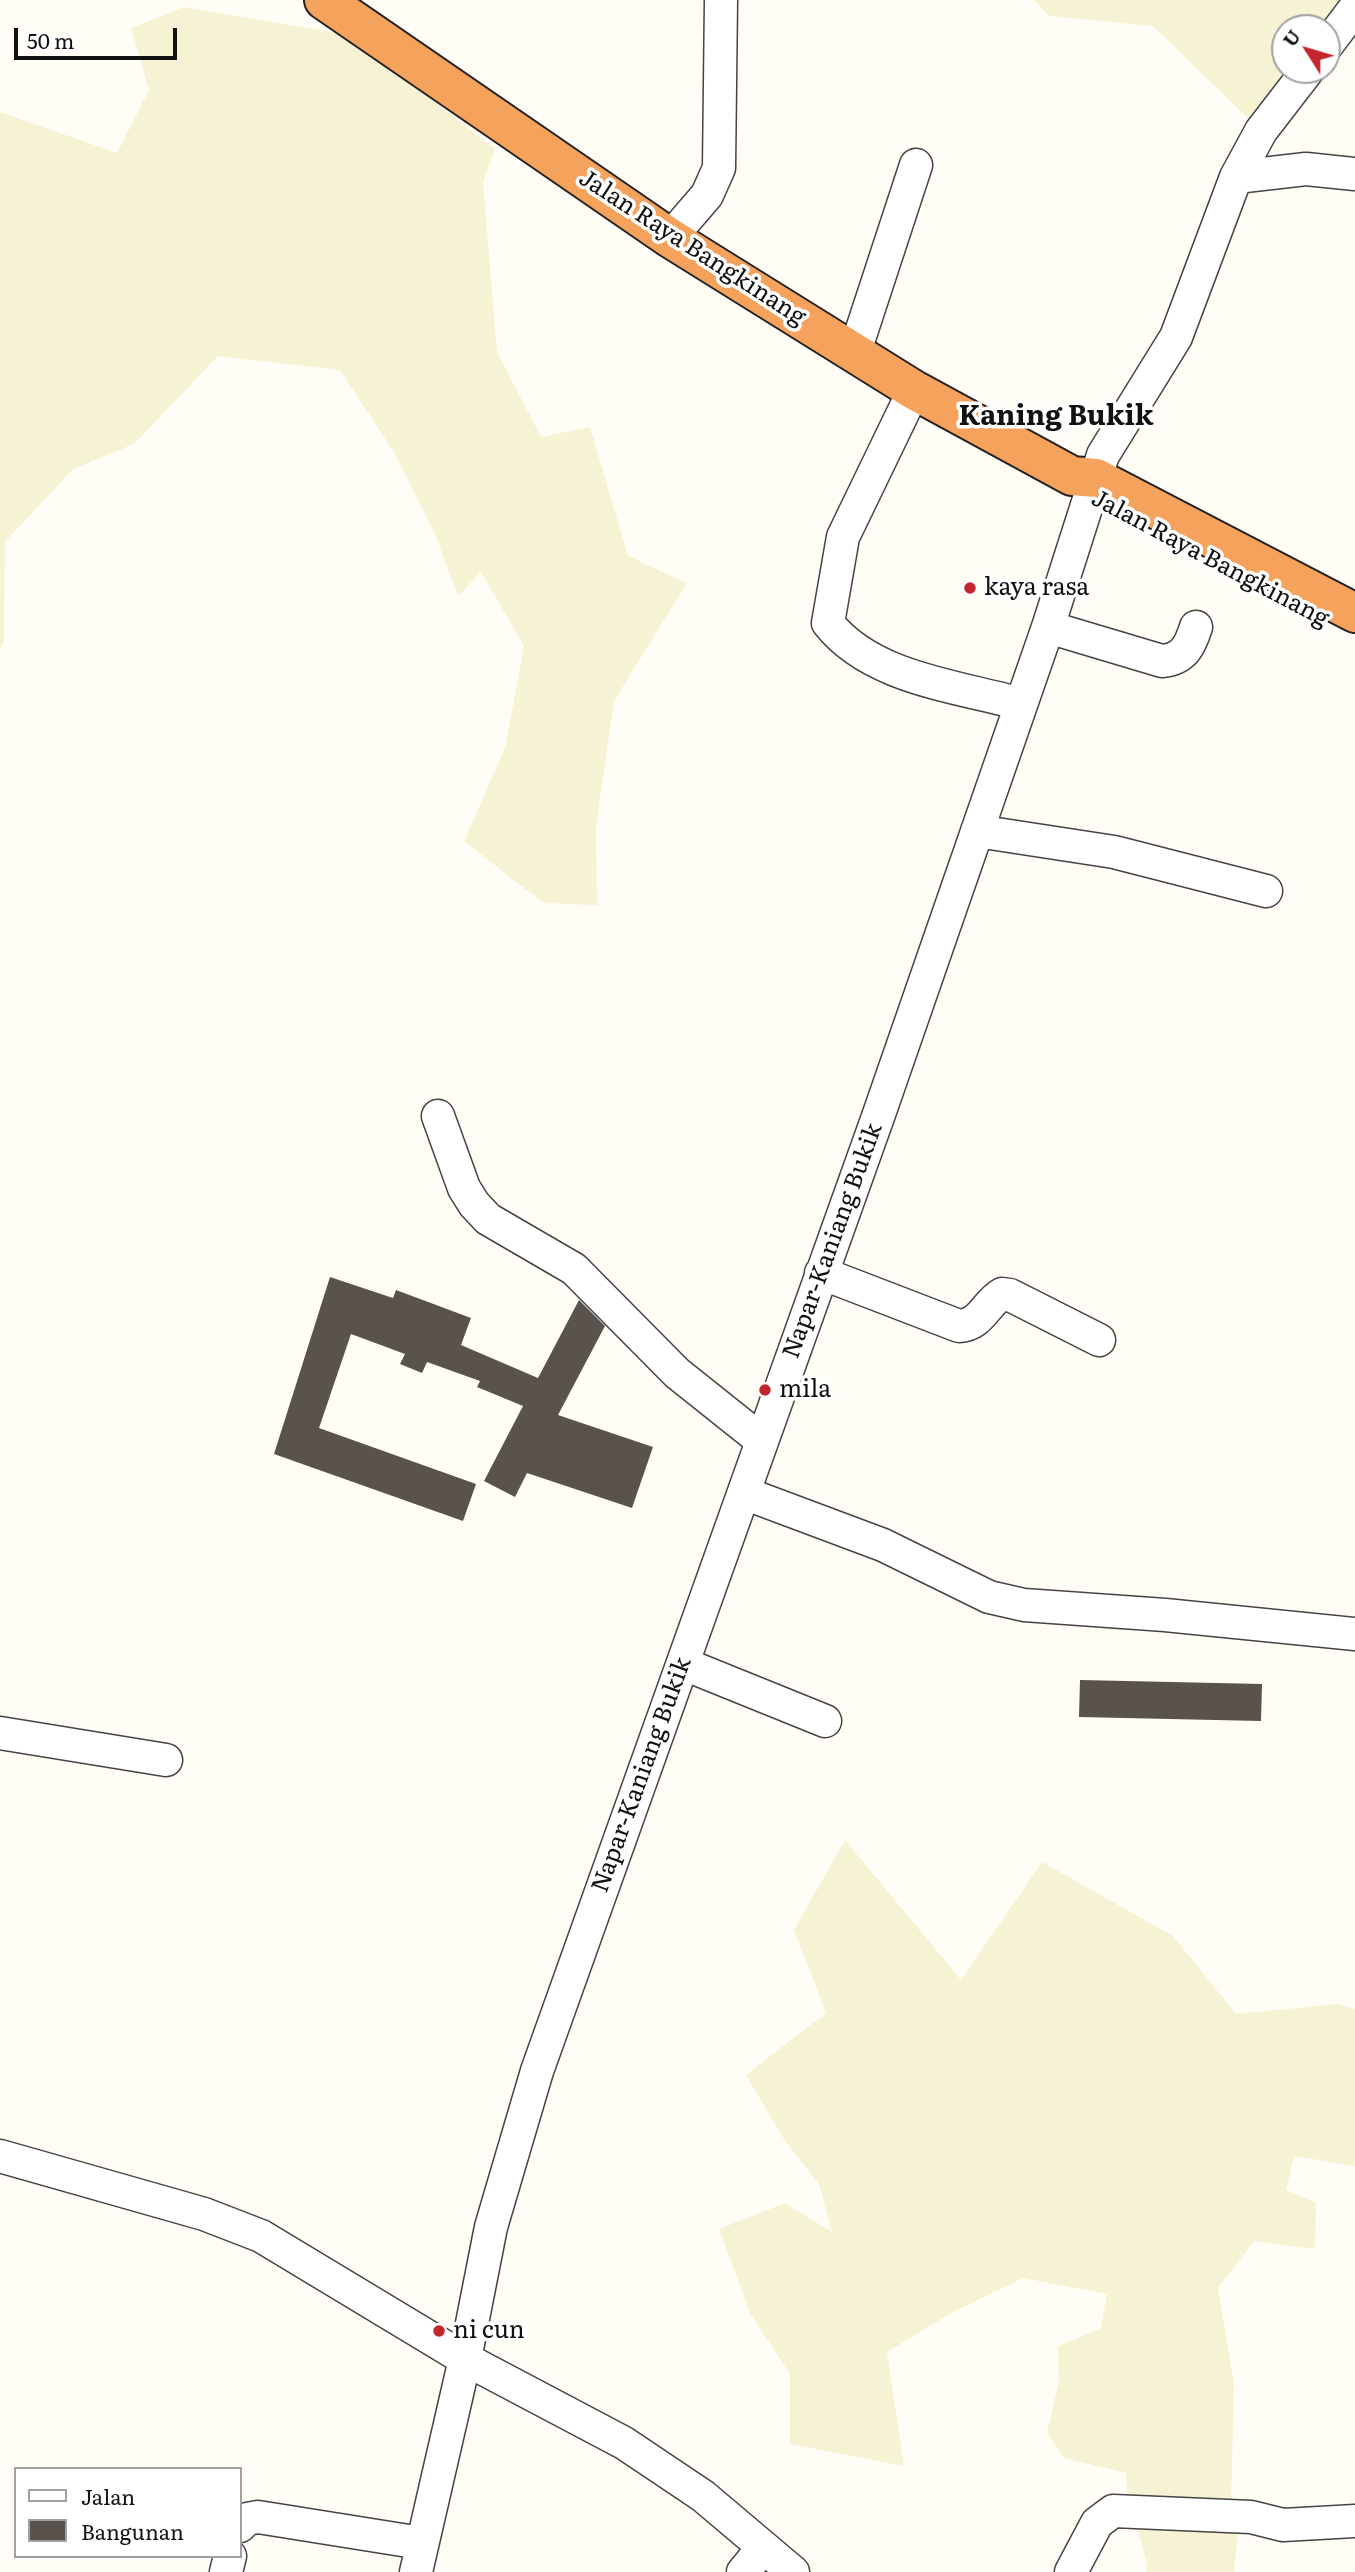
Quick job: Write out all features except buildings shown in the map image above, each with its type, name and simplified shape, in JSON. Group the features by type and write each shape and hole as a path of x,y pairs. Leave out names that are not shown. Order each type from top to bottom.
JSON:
{"highway":[{"name":"Jalan Raya Bangkinang","path":"324,0 670,238 914,390 1355,635"},
{"name":"Jalan Raya Bangkinang","path":"1085,484 1355,613"}],"street":[{"path":"670,238 707,195 719,168 721,0"},
{"path":"1341,26 1355,8"},
{"name":"Napar-Kaniang Bukik","path":"419,2557 465,2359 494,2215 530,2095 610,1861 684,1664 1048,627 1085,484 1177,337 1236,177 1261,131 1297,84"},
{"path":"855,351 916,165"},
{"path":"1236,177 1306,169 1355,174"},
{"path":"914,390 843,537 828,623 840,638 858,652 892,669 1021,704"},
{"path":"1048,627 1162,661 1174,660 1184,653 1196,626"},
{"path":"976,831 1114,852 1266,891"},
{"path":"438,1116 464,1188 488,1219 575,1269 677,1373 761,1440"},
{"path":"821,1273 959,1326 977,1321 994,1299 1002,1294 1010,1295 1099,1340"},
{"path":"744,1493 883,1545 989,1597 1024,1605 1165,1615 1355,1634"},
{"path":"684,1664 825,1721"},
{"path":"0,1733 166,1760"},
{"path":"0,2156 233,2223 261,2236 465,2359 624,2443 703,2496 793,2572"},
{"path":"1071,2572 1097,2523 1112,2511 1251,2517 1283,2525 1355,2521"},
{"path":"242,2524 247,2519 258,2517 419,2557"},
{"path":"743,2572 763,2548"}],"shaded area":[{"path":"1034,0 1355,0 1341,14 1271,14 1271,84 1297,84 1261,131 1153,26 1049,16"},
{"path":"184,7 349,35 495,149 483,182 497,352 541,437 590,427 628,556 687,583 614,701 596,826 597,905 543,903 464,841 505,748 524,646 481,572 458,596 435,534 394,452 340,370 218,356 134,444 73,469 5,542 4,641 0,651 0,112 117,153 149,90 131,28"},
{"path":"845,1840 961,1980 1042,1862 1173,1936 1236,2014 1338,2004 1355,2009 1355,2166 1294,2156 1286,2190 1316,2203 1315,2249 1254,2241 1218,2288 1234,2384 1231,2508 1128,2510 1126,2473 1064,2458 1047,2433 1059,2382 1058,2346 1101,2329 1107,2294 1023,2278 953,2312 887,2352 904,2466 790,2444 790,2374 750,2313 719,2229 785,2203 832,2232 819,2184 785,2141 746,2075 826,2013 794,1930"},
{"path":"1239,2521 1234,2572 1146,2572 1148,2566 1136,2525"}],"place":[{"name":"kaya rasa","path":"970,588"},
{"name":"mila","path":"765,1390"},
{"name":"ni cun","path":"439,2331"}],"district":[{"name":"Kaning Bukik","path":"1056,417"}]}
